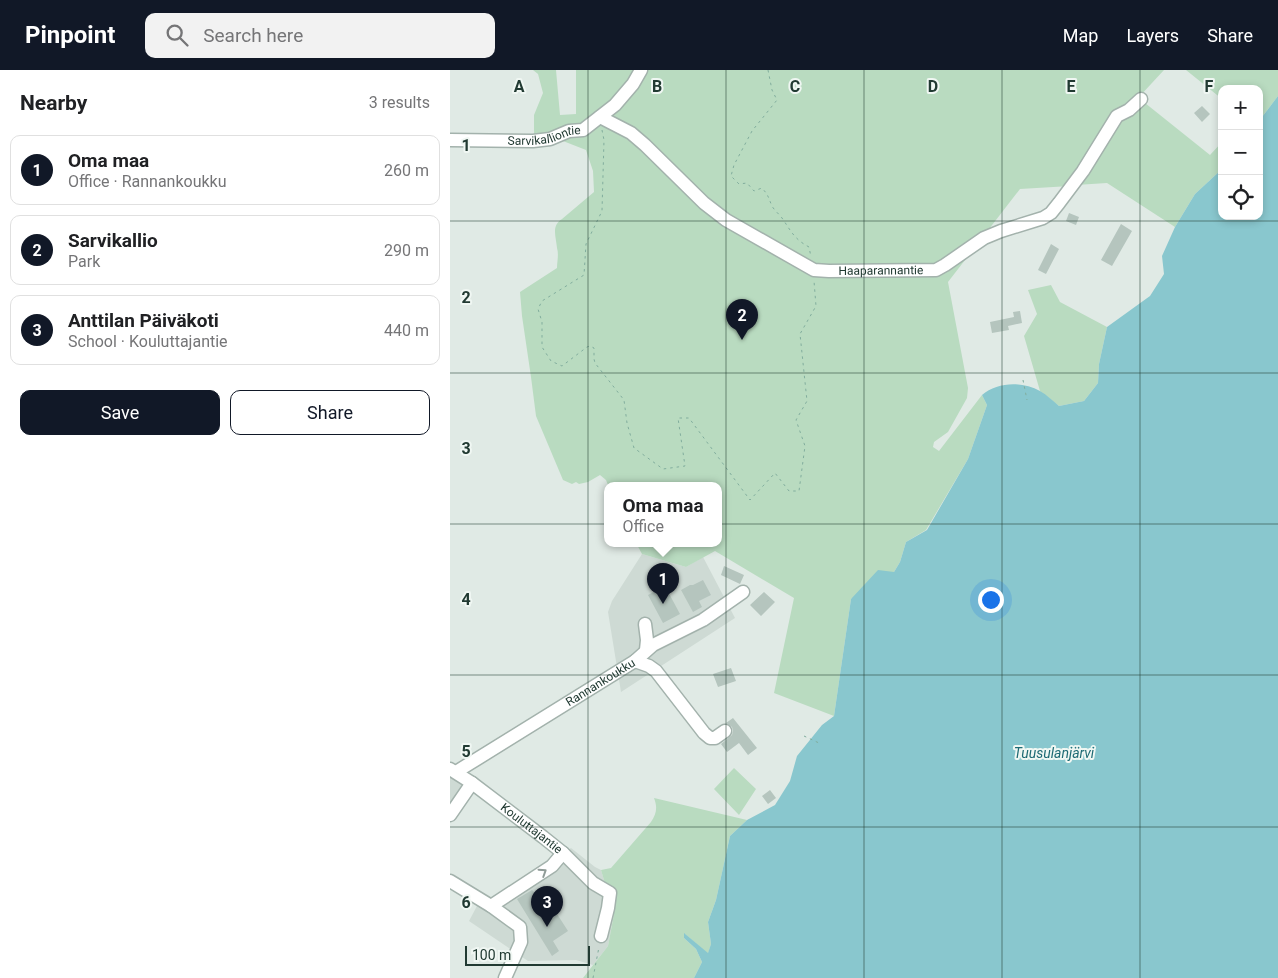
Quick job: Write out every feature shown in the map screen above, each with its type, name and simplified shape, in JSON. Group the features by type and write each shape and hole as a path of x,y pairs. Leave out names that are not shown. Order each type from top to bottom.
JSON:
{"street":[{"name":"Sarvikalliontie","path":"450,140 533,141 550,139 569,131 583,130 615,105 633,84 641,70"},
{"name":"Haaparannantie","path":"600,117 630,133 645,145 704,203 726,220 814,270 936,270 984,238 1043,218 1051,213 1083,171 1117,116 1130,110 1141,99"},
{"name":"Rannankoukku","path":"453,771 635,661 650,648 703,620 743,592"},
{"path":"645,624 650,648"},
{"path":"635,661 649,666 656,671 704,734 710,738 715,738 725,732"},
{"name":"Kouluttajantie","path":"453,771 472,783 563,853 593,883 610,893 601,936"},
{"path":"450,815 472,783"},
{"path":"491,906 552,866 563,853"},
{"path":"450,881 520,926 521,942 505,978"}],"path":[{"path":"600,117 604,140 602,210 586,244 584,275 542,301 538,309 542,322 542,347 551,361 562,366 587,347 594,348 595,363 624,400 627,423 634,448 663,469 685,466 678,418 689,418 750,500 775,473 789,492 799,491 805,446 796,420 807,401 800,334 816,306 814,270 809,247 789,230 772,206 768,194 762,188 754,191 747,183 739,184 731,176 734,165 752,131 776,100 768,70"},
{"path":"1023,380 1027,400"},
{"path":"804,736 819,743"},
{"path":"593,978 601,936"}],"shaded area":[{"path":"642,554 686,567 703,557 735,618 621,692 608,612 612,601"},
{"path":"450,764 478,779 450,820"},
{"path":"571,848 601,870 614,914 608,946 593,965 576,960 528,961 469,921 477,906 532,877"}],"green space":[{"path":"533,70 556,70 560,115 576,114 576,70 1164,70 1139,97 1070,186 1020,189 948,282 968,388 967,398 948,432 934,442 933,447 939,451 982,395 987,405 968,459 926,530 906,542 900,562 894,572 851,599 834,716 774,693 794,598 715,551 686,567 642,554 638,547 722,547 722,482 607,482 600,475 588,482 579,484 576,482 572,484 563,480 536,416 520,292 557,268 556,225 594,192 593,171 586,150 563,141 555,135 534,139 534,115 543,93 538,74"},
{"path":"1186,70 1278,70 1278,96 1263,116 1263,85 1218,85 1218,96"},
{"path":"1145,103 1210,155 1218,146 1218,173 1195,194 1175,227 1107,183 1076,185 1119,118"},
{"path":"1051,285 1060,302 1107,327 1099,364 1098,383 1084,401 1059,406 1040,391 1024,336 1037,314 1028,290"},
{"path":"734,768 756,789 739,815 714,789"},
{"path":"654,798 747,820 730,836 716,900 708,922 711,944 708,954 685,934 684,938 696,949 702,962 694,978 583,978 608,946 614,914 601,870 611,868 651,822 656,811"}],"water":[{"name":"Tuusulanjärvi","path":"1278,96 1278,978 694,978 702,962 696,949 684,938 684,933 708,953 711,944 708,922 716,900 730,836 747,820 775,805 790,781 797,756 822,725 834,716 851,599 878,570 894,572 900,562 906,542 927,530 968,459 987,405 982,395 995,387 1018,384 1040,391 1059,406 1084,401 1098,383 1099,364 1107,327 1150,296 1164,274 1162,256 1175,227 1195,194 1218,173 1218,220 1263,220 1263,116"}],"building":[{"path":"1202,106 1210,114 1202,122 1194,113"},
{"path":"1069,213 1079,217 1076,225 1066,221"},
{"path":"1121,224 1132,231 1112,266 1101,260"},
{"path":"1051,244 1059,249 1046,274 1038,270"},
{"path":"1020,311 1022,323 1008,326 1009,330 992,333 990,322 1014,317 1013,312"},
{"path":"724,566 744,575 740,584 721,575"},
{"path":"703,580 711,595 699,601 702,607 693,612 681,590"},
{"path":"665,586 680,614 663,623 648,595"},
{"path":"764,592 775,602 761,616 750,605"},
{"path":"731,668 736,681 718,687 713,674"},
{"path":"733,718 757,748 748,755 739,743 727,752 721,744 732,735 732,727 726,723"},
{"path":"770,790 776,798 768,804 762,796"},
{"path":"541,889 568,931 553,941 559,951 552,956 517,899 532,890 535,893"}],"place":[{"name":"Sarvikallio","path":"742,340"},
{"name":"Oma maa","path":"663,604"},
{"name":"Anttilan Päiväkoti","path":"547,927"}]}
